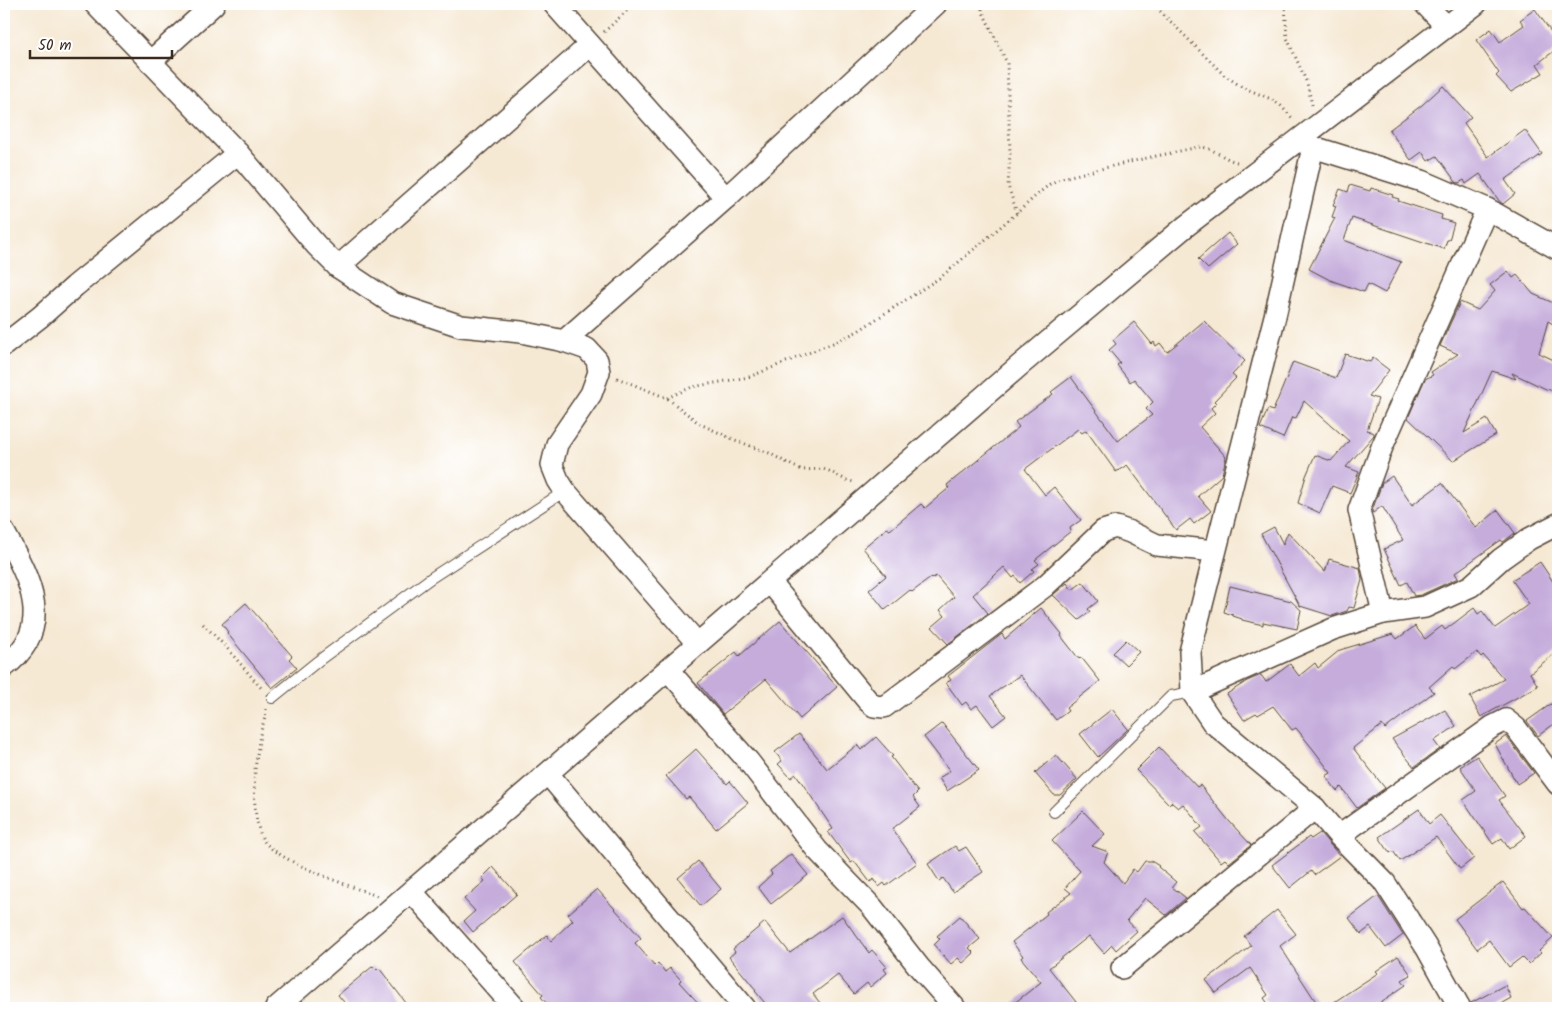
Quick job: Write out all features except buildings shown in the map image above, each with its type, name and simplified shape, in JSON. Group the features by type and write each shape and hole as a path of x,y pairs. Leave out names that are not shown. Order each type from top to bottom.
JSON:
{"street":[{"path":"95,4 238,153 316,245 338,267 392,303 452,324 521,332 587,349 597,360 599,372 591,394 557,444 552,465 565,491 697,643"},
{"path":"150,62 214,4"},
{"path":"554,4 726,198"},
{"path":"564,342 726,198 936,4"},
{"path":"1425,4 1446,26"},
{"path":"287,1005 405,898 697,643 1171,238 1262,167 1308,137 1476,4"},
{"path":"338,267 590,45"},
{"path":"1308,137 1422,181 1487,209 1558,248"},
{"path":"1308,137 1275,316 1190,652 1192,692 1213,723 1315,808 1339,836 1385,883 1426,947 1460,1008"},
{"path":"4,345 238,153"},
{"path":"1383,613 1359,510 1382,447 1487,209"},
{"path":"1192,692 1333,629 1383,613 1425,608 1471,586 1501,559 1529,539 1558,524"},
{"path":"770,582 868,700 874,706 884,707 1045,586 1103,532 1116,528 1130,532 1157,545 1215,551"},
{"path":"4,532 26,576 34,598 34,617 31,634 23,649 4,667"},
{"path":"668,670 749,762 818,850 872,907 919,967 955,1008"},
{"path":"1339,836 1492,727 1506,720 1516,728 1558,784"},
{"path":"548,774 746,1008"},
{"path":"1122,968 1315,808"},
{"path":"405,898 515,1008"}],"lane":[{"path":"272,698 432,578 565,491"},
{"path":"1054,812 1171,696 1192,692"}],"path":[{"path":"590,45 634,4"},
{"path":"982,4 982,10 1007,63 1010,152 1008,186 1017,213"},
{"path":"1153,4 1224,75 1234,83 1281,106 1308,137"},
{"path":"1286,4 1288,38 1306,84 1308,137"},
{"path":"667,398 692,387 749,377 858,331 941,277 1044,189 1062,178 1206,147 1233,161 1262,167"},
{"path":"599,372 667,398 700,424 769,453 802,470 829,470 846,480 880,487"},
{"path":"203,624 226,647 258,686 272,698 266,706 266,716 261,732 255,772 256,816 259,831 264,841 289,860 329,877 405,898"}]}
